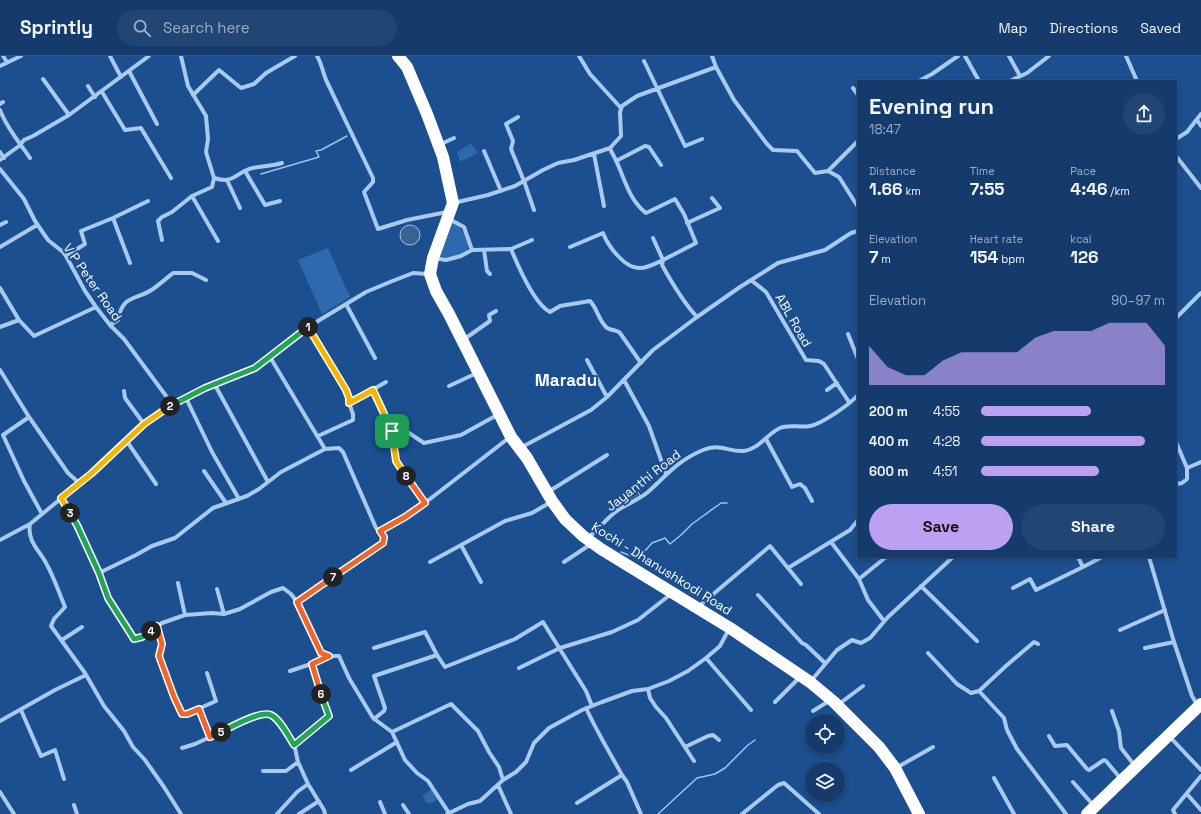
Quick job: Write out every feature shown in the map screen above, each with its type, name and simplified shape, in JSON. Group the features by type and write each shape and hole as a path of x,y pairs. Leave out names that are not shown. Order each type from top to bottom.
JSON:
{"highway":[{"path":"398,56 410,73 443,157 450,211 433,258 430,274"},
{"name":"Kochi - Dhanushkodi Road","path":"430,274 436,291 511,437 527,458 565,518 590,541 730,628 806,679 834,703 879,747 895,768 919,814"},
{"path":"1092,810 1135,766 1200,705"}],"street":[{"path":"3,56 7,62"},
{"path":"0,66 21,56"},
{"path":"110,56 121,77"},
{"path":"0,152 2,159 24,140 34,136 70,115 149,56"},
{"path":"162,240 158,222 162,217 172,212 192,196 212,187 214,178 206,152 208,139 206,116 188,86 180,56"},
{"path":"193,95 219,70 241,88 254,84 266,73 295,56"},
{"path":"317,56 320,60 326,80 373,178 373,182 364,192 378,229 407,220 450,211 501,190 515,186 558,163 594,154 610,148 621,136 621,108 590,74 578,56"},
{"path":"712,56 716,67 734,100 773,150 797,151 815,173 828,171 857,142"},
{"path":"921,80 958,56"},
{"path":"965,56 978,80"},
{"path":"1009,56 1020,76"},
{"path":"1012,80 1032,69 1049,56"},
{"path":"1126,56 1137,80"},
{"path":"644,61 659,89 685,146 702,139"},
{"path":"621,108 637,96 716,67"},
{"path":"129,71 157,124"},
{"path":"43,79 70,115"},
{"path":"88,86 95,97"},
{"path":"853,88 857,94"},
{"path":"102,92 125,130 141,128 171,178"},
{"path":"0,110 4,122 30,158"},
{"path":"1177,138 1187,132 1198,120 1201,114"},
{"path":"518,118 506,124 513,141 511,148 534,210"},
{"path":"1198,120 1201,126"},
{"path":"438,145 454,138"},
{"path":"616,160 645,146 649,147 661,165"},
{"path":"570,247 603,233 607,244 630,266 646,268 696,243 675,199 646,213 639,207 630,194 610,148"},
{"path":"484,150 501,190"},
{"path":"594,154 604,206"},
{"path":"1177,157 1201,188"},
{"path":"214,178 222,181 227,180 254,168 282,163"},
{"name":"V P Peter Road","path":"0,169 24,199 37,225 48,240 66,256 85,291 96,307 110,325 124,339 172,404"},
{"path":"246,171 265,205 280,201"},
{"path":"828,171 839,177 857,205"},
{"path":"227,180 240,208"},
{"path":"192,196 218,241"},
{"path":"687,223 720,208 712,198"},
{"path":"66,256 85,244 82,231 148,201"},
{"path":"450,211 464,227 472,250"},
{"path":"112,218 130,263"},
{"path":"0,225 6,222"},
{"path":"0,246 37,225"},
{"path":"520,448 591,410 607,397 653,350 697,316 751,280 778,263 825,250 857,231"},
{"path":"653,238 663,260 662,265 691,310 697,316"},
{"path":"433,258 446,260 454,259 472,250 512,250 532,240"},
{"path":"484,250 487,271 490,274"},
{"path":"512,250 523,277 545,310 550,312 560,306 590,301 602,323 607,328 620,333 641,363"},
{"path":"110,325 118,320 120,309 126,302 153,290 173,273 192,273 206,280"},
{"path":"0,540 30,524 79,483 144,424 172,404 255,368 308,327 370,291 413,273 430,274"},
{"name":"ABL Road","path":"751,280 766,292 806,360 819,361 824,364 850,402"},
{"path":"0,288 19,320 34,336 96,307"},
{"path":"1177,317 1201,293"},
{"path":"346,304 375,358"},
{"path":"462,341 490,321 489,315 496,311"},
{"path":"0,326 19,320"},
{"path":"308,327 346,390 353,414 353,420 318,436"},
{"path":"848,334 857,356"},
{"path":"270,357 325,449"},
{"path":"587,360 607,397"},
{"path":"0,370 29,417 68,473 79,483"},
{"path":"449,386 478,373"},
{"path":"624,380 649,426 666,474"},
{"path":"349,403 386,382"},
{"path":"827,390 837,383"},
{"path":"215,385 268,482"},
{"path":"373,390 392,431 396,461 425,503"},
{"path":"124,391 125,398 144,424"},
{"name":"Jayanthi Road","path":"564,562 590,541 614,513 647,493 680,462 703,450 715,446 746,451 757,446 780,428 811,426 826,419 857,397"},
{"path":"186,398 212,452 239,498"},
{"path":"392,431 403,429 424,443 460,435 499,414"},
{"path":"29,417 4,435 24,481 42,514"},
{"path":"380,531 405,517 425,503 511,437"},
{"path":"766,439 792,487 800,484 805,488 812,501"},
{"path":"126,440 156,484"},
{"path":"1177,444 1187,468 1187,479 1177,484"},
{"path":"99,573 152,546 175,538 213,508 259,489 281,472 325,449 339,448 343,452 363,498 384,537 383,543 297,602"},
{"path":"430,562 505,522 532,513 550,496 607,455"},
{"path":"1187,468 1201,462"},
{"path":"204,471 226,503"},
{"path":"61,498 77,525 99,573 108,598 134,639 142,637 162,623 185,615 212,613 224,614 240,609 272,592 283,588 291,594 297,602 321,653 329,656 339,656 358,694 374,719 392,732 405,760 417,773 428,781 448,814 480,800 503,780 516,772 526,762 534,743 549,728 586,708 632,691 648,689 669,681 688,671 720,646 730,628"},
{"path":"788,568 850,530 857,521"},
{"path":"30,524 28,531 31,540 46,563 65,607 54,619 51,626 86,675 104,706 124,731 133,747 145,760 181,814"},
{"path":"831,542 859,580 868,600 884,621"},
{"path":"461,545 481,582"},
{"path":"698,608 770,546 801,584"},
{"path":"859,580 885,558"},
{"path":"775,702 806,679 825,663 837,650 852,640 861,643 870,638 884,621 952,558"},
{"path":"1078,558 1083,567"},
{"path":"1013,588 1030,579 1036,590 1100,558"},
{"path":"1149,558 1174,642 1192,696 1200,705"},
{"path":"178,583 185,615"},
{"path":"921,586 977,641"},
{"path":"217,589 224,614"},
{"path":"520,668 560,648 612,632 638,620 673,593"},
{"path":"758,595 798,638 825,663"},
{"path":"1120,630 1165,610"},
{"path":"374,648 426,632 437,655 445,667 515,638 544,622 586,691 592,706"},
{"path":"157,626 162,644 159,656 182,714 187,714 216,701 207,673"},
{"path":"62,640 82,627"},
{"path":"928,653 957,684 971,692 979,691 1034,642 1038,644"},
{"path":"1145,648 1174,642"},
{"path":"374,719 384,711 385,708 374,676 437,655"},
{"path":"290,671 312,664 329,656"},
{"path":"706,658 751,710"},
{"path":"294,745 329,716 312,664"},
{"path":"0,721 86,675"},
{"path":"813,711 834,703 863,686"},
{"path":"648,689 650,698 666,718 694,761"},
{"path":"979,691 1004,718 1007,730 1018,749 1066,814"},
{"path":"392,732 451,704 478,731 499,767 503,780"},
{"path":"586,708 596,731 607,746 627,782 641,814"},
{"path":"199,709 210,737"},
{"path":"21,710 41,756 55,750 64,779"},
{"path":"1112,711 1121,748 1135,766"},
{"path":"182,748 260,714 270,714 276,719 294,745 298,762 308,784 325,814"},
{"path":"685,747 708,736 713,735 719,740"},
{"path":"1168,735 1201,770"},
{"path":"1048,736 1055,746 1067,745 1089,770 1104,760 1122,780"},
{"path":"351,770 397,742"},
{"path":"895,768 933,747"},
{"path":"263,771 286,771 298,762"},
{"path":"577,803 622,775"},
{"path":"1175,814 1173,810 1201,776"},
{"path":"994,778 1014,814"},
{"path":"1073,782 1092,810"},
{"path":"742,814 778,784 784,783 819,814"},
{"path":"277,814 297,792 308,784"},
{"path":"498,785 511,814"},
{"path":"0,792 14,814"},
{"path":"1187,794 1201,810"},
{"path":"299,814 319,801"},
{"path":"380,802 385,814"},
{"path":"74,805 78,814"},
{"path":"404,805 409,814"},
{"path":"459,808 460,814"}],"shaded area":[{"path":"471,143 478,153 460,162 457,152"},
{"path":"453,222 462,230 470,245 465,253 450,258 438,256 450,223"},
{"path":"410,225 417,228 420,235 417,242 410,245 403,242 400,235 403,228"},
{"path":"328,248 350,297 322,314 298,260"},
{"path":"632,488 637,490 641,497 630,502 625,499 625,493 628,489"},
{"path":"432,789 438,799 430,804 429,802 427,804 422,796"}],"waterway":[{"path":"261,174 319,157 316,151 321,150 347,136"},
{"path":"621,552 636,558 652,543 665,538 670,544 692,524 721,503 727,503"},
{"path":"658,814 697,778 715,774 725,768 755,740"}],"district":[{"name":"Maradu","path":"566,380"}],"route":[{"path":"308,327 346,390 349,403 373,390 392,431 396,461 425,503 405,517 380,531 384,537 383,543 297,602 321,653 329,656 312,664 329,716 294,745 276,719 270,714 260,714 210,737 199,709 187,714 182,714 159,656 162,644 157,626 142,637 134,639 108,598 99,573 77,525 61,498 92,473 144,424 172,404 205,388 255,368 308,327"}]}
